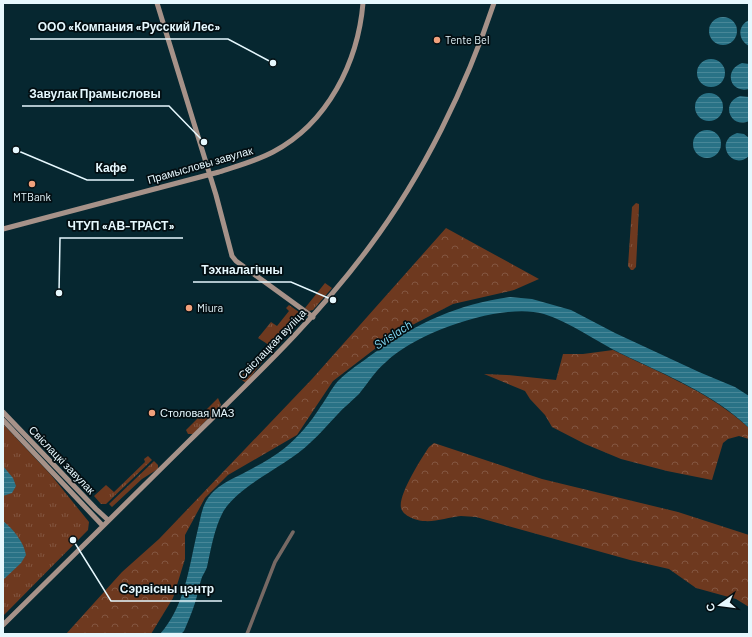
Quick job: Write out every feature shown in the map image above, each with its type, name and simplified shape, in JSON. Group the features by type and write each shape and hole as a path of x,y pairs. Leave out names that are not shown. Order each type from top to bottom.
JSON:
{"street":[{"path":"157,3 209,175 230,251 236,261 313,317"},
{"name":"Прамысловы завулак","path":"3,229 209,175 254,161 275,151 294,138 316,118 335,93 351,60 361,22 363,3"},
{"name":"Свіслацкая вуліца","path":"3,625 108,520 275,358 338,288 370,247 407,190 445,119 472,62 494,3"},
{"name":"Свіслацкі завулак","path":"3,412 108,520"},
{"name":"Свіслацкі завулак","path":"3,420 102,526"},
{"path":"247,634 275,562 293,532"}],"green space":[{"path":"636,203 639,204 639,207 636,267 631,270 628,266 632,207"},
{"path":"446,228 539,279 514,290 453,304 393,335 333,381 297,435 228,475 205,498 185,535 185,559 173,598 151,634 66,634 122,572 159,539 312,379"},
{"path":"325,283 332,288 313,310 309,311 305,308"},
{"path":"289,305 299,312 269,345 258,338 271,322 277,326 289,311 286,308"},
{"path":"613,350 684,384 718,404 749,428 749,439 739,436 728,439 723,443 712,480 667,471 621,459 585,444 552,427 545,415 530,399 525,391 484,374 556,380 563,354 583,354"},
{"path":"265,355 266,357 246,383 239,378 257,360"},
{"path":"218,398 221,405 193,434 188,434 186,430"},
{"path":"3,424 51,475 89,522 88,530 3,616"},
{"path":"434,443 542,479 678,512 749,535 749,607 736,599 696,588 669,569 630,560 476,517 461,516 429,521 421,521 411,518 402,511 401,502 403,495 406,486 421,460 429,447"},
{"path":"148,456 152,460 106,504 101,504 94,496 106,485 114,492 145,462 144,459"},
{"path":"154,461 158,465 158,469 142,479 112,507 109,504"}],"water":[{"path":"723,17 733,21 737,31 733,41 723,45 713,41 709,31 713,21"},
{"path":"749,20 749,46 745,43 740,33 742,26"},
{"path":"711,59 721,63 725,73 721,83 711,87 701,83 697,73 701,63"},
{"path":"742,63 749,64 749,89 742,90 733,85 731,76 732,71 736,66"},
{"path":"709,93 719,97 723,107 719,117 709,121 699,117 695,107 699,97"},
{"path":"740,96 749,97 749,121 742,123 733,118 729,109 730,104 734,99"},
{"path":"707,130 717,134 721,144 717,154 707,158 697,154 693,144 697,134"},
{"path":"737,133 744,134 749,138 749,156 743,160 731,158 726,148 726,142 730,137"},
{"path":"510,297 532,299 571,310 615,333 735,387 749,396 749,428 721,405 689,386 613,349 574,327 544,314 526,311 506,312 461,322 439,330 400,351 375,373 359,394 342,409 318,436 289,460 251,484 230,502 217,525 207,567 202,577 195,603 184,631 181,634 160,634 168,623 181,599 202,511 208,498 215,490 286,447 309,423 338,381 356,366 390,342 422,324 455,310 473,304"},
{"path":"3,466 13,478 16,486 12,493 3,496"},
{"path":"3,521 18,536 26,555 21,563 3,580"}],"place":[{"name":"Tente Bel","path":"437,40"},
{"name":"ООО «Компания «Русский Лес»","path":"273,63"},
{"name":"Завулак Прамысловы","path":"204,142"},
{"name":"Кафе","path":"16,150"},
{"name":"MTBank","path":"32,184"},
{"name":"ЧТУП «АВ-ТРАСТ»","path":"59,293"},
{"name":"Тэхналагічны","path":"333,300"},
{"name":"Miura","path":"189,308"},
{"name":"Столовая МАЗ","path":"152,413"},
{"name":"Сэрвісны цэнтр","path":"73,540"}],"water label":[{"name":"Svislach","path":"393,335"}]}
